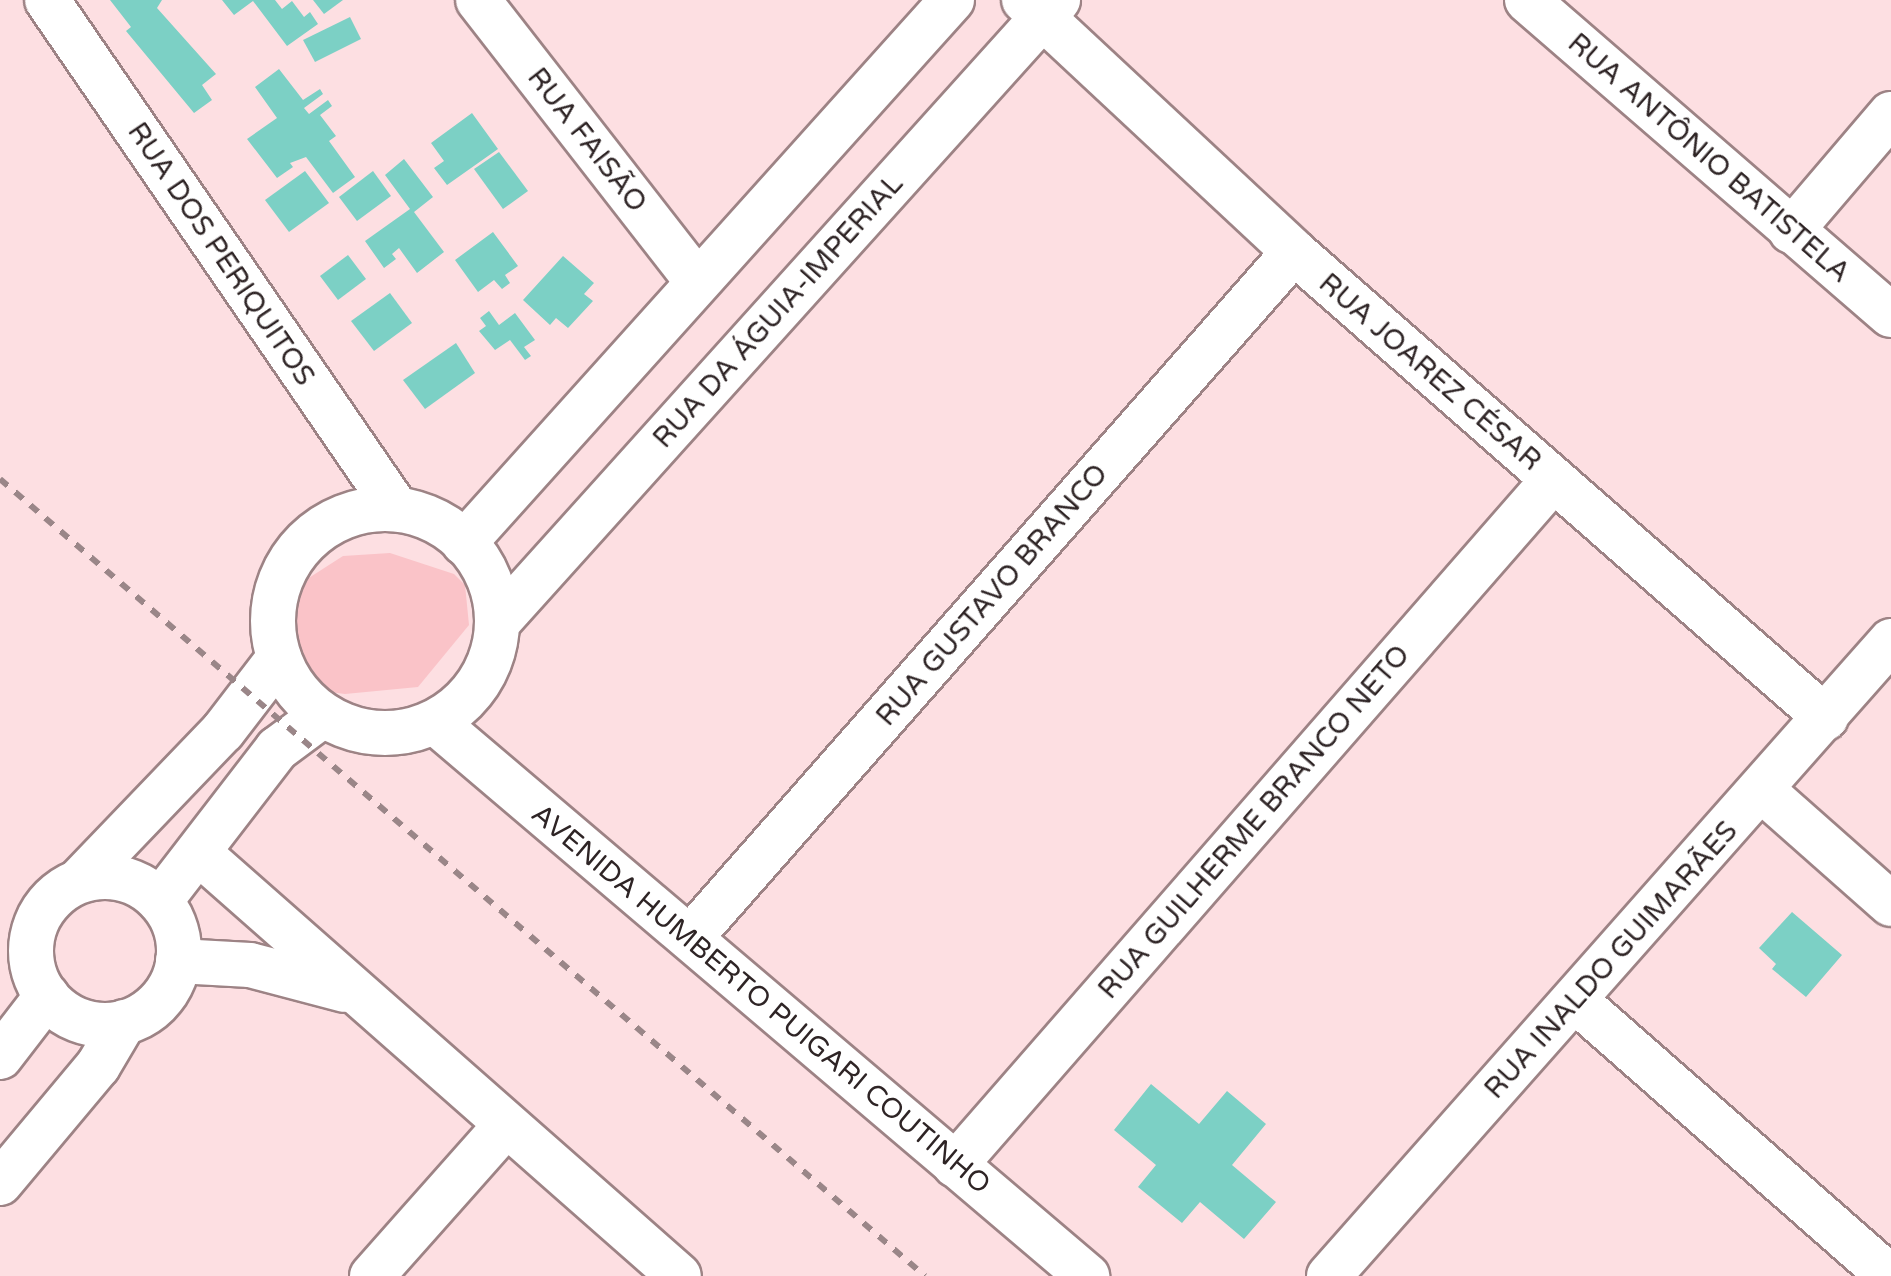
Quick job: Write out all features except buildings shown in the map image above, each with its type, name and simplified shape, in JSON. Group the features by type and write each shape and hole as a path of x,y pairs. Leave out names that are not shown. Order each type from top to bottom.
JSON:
{"street":[{"name":"RUA DOS PERIQUITOS","path":"47,0 396,508"},
{"name":"RUA FAISÃO","path":"478,0 696,280"},
{"path":"464,543 696,280 952,0"},
{"name":"RUA ANTÔNIO BATISTELA","path":"1527,0 1891,315"},
{"name":"RUA JOAREZ CÉSAR","path":"1041,6 1294,252 1826,718"},
{"name":"RUA DA ÁGUIA-IMPERIAL","path":"498,622 1041,6"},
{"path":"1791,231 1891,114"},
{"name":"RUA GUSTAVO BRANCO","path":"690,938 1294,252"},
{"name":"RUA GUILHERME BRANCO NETO","path":"955,1165 1553,480"},
{"path":"396,508 425,515 464,543 486,570 498,622 493,655 479,685 456,710 435,722 393,733 359,730 323,715 298,692 279,658 272,621 276,596 296,551 324,525 347,515 396,508"},
{"name":"RUA INALDO GUIMARÃES","path":"1329,1276 1576,1001 1891,641"},
{"path":"124,1022 82,1021 47,996 31,953 34,930 43,909 79,881 223,731 279,658"},
{"path":"160,901 200,854 277,749 323,715"},
{"name":"AVENIDA HUMBERTO PUIGARI COUTINHO","path":"435,722 1087,1276"},
{"path":"1762,790 1891,904"},
{"path":"200,854 351,991 679,1276"},
{"path":"0,1183 98,1066 124,1022 161,1000 178,961 178,939 160,901 122,879 79,881"},
{"path":"178,961 250,965 351,991"},
{"path":"0,1057 47,996"},
{"path":"1576,1001 1889,1276"},
{"path":"372,1276 505,1126"}],"shaded area":[{"path":"390,553 454,574 465,585 469,625 418,687 345,694 314,690 288,619 304,581 343,556"}],"railway":[{"path":"0,479 925,1276"}]}
